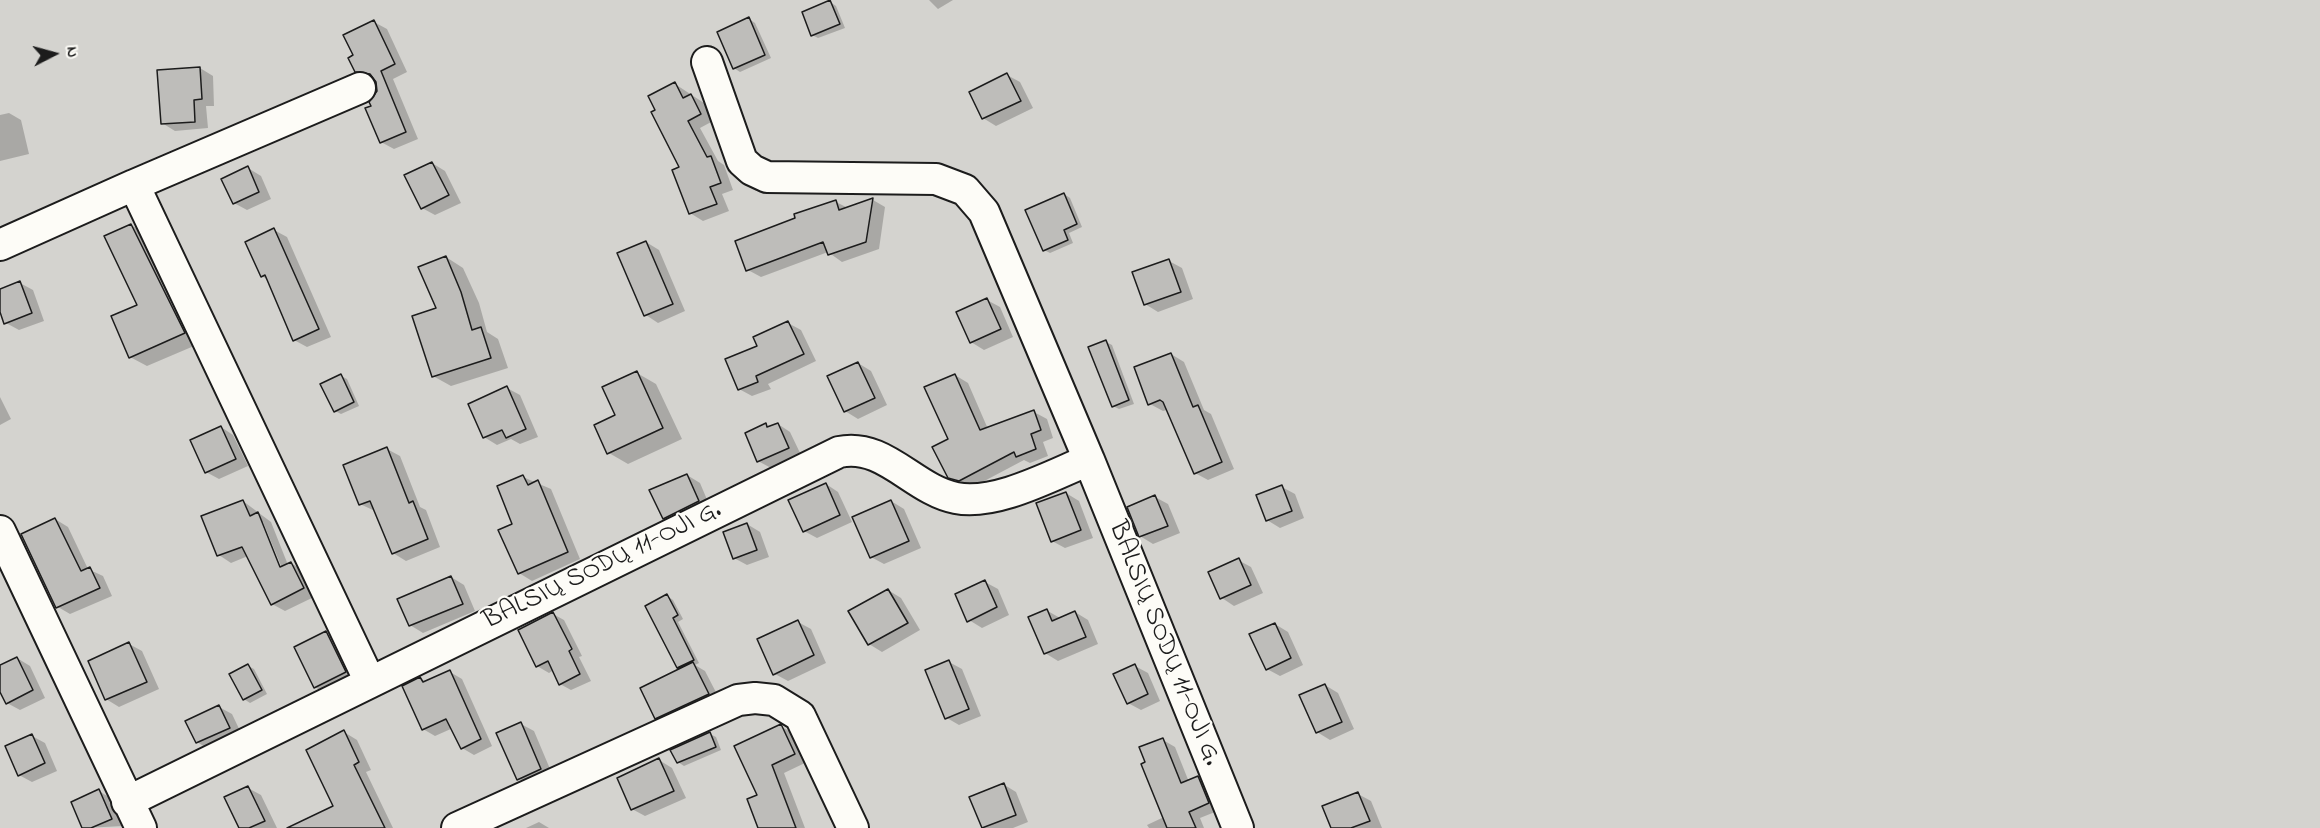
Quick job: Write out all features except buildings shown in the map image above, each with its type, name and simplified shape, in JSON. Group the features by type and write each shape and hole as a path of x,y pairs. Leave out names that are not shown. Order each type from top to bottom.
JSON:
{"street":[{"name":"BALSIŲ SODŲ 11-OJI G.","path":"707,62 742,161 752,170 767,177 936,179 965,190 984,212 1089,460 1238,828"},
{"path":"0,245 360,88"},
{"path":"134,185 370,682"},
{"name":"BALSIŲ SODŲ 11-OJI G.","path":"127,802 839,452 853,449 877,456 937,492 957,498 980,499 1010,491 1089,460"},
{"path":"0,531 141,828"},
{"path":"457,828 738,700 755,698 774,700 800,716 853,828"}],"shaded area":[{"path":"0,0 2320,0 2320,828 0,828"}]}
